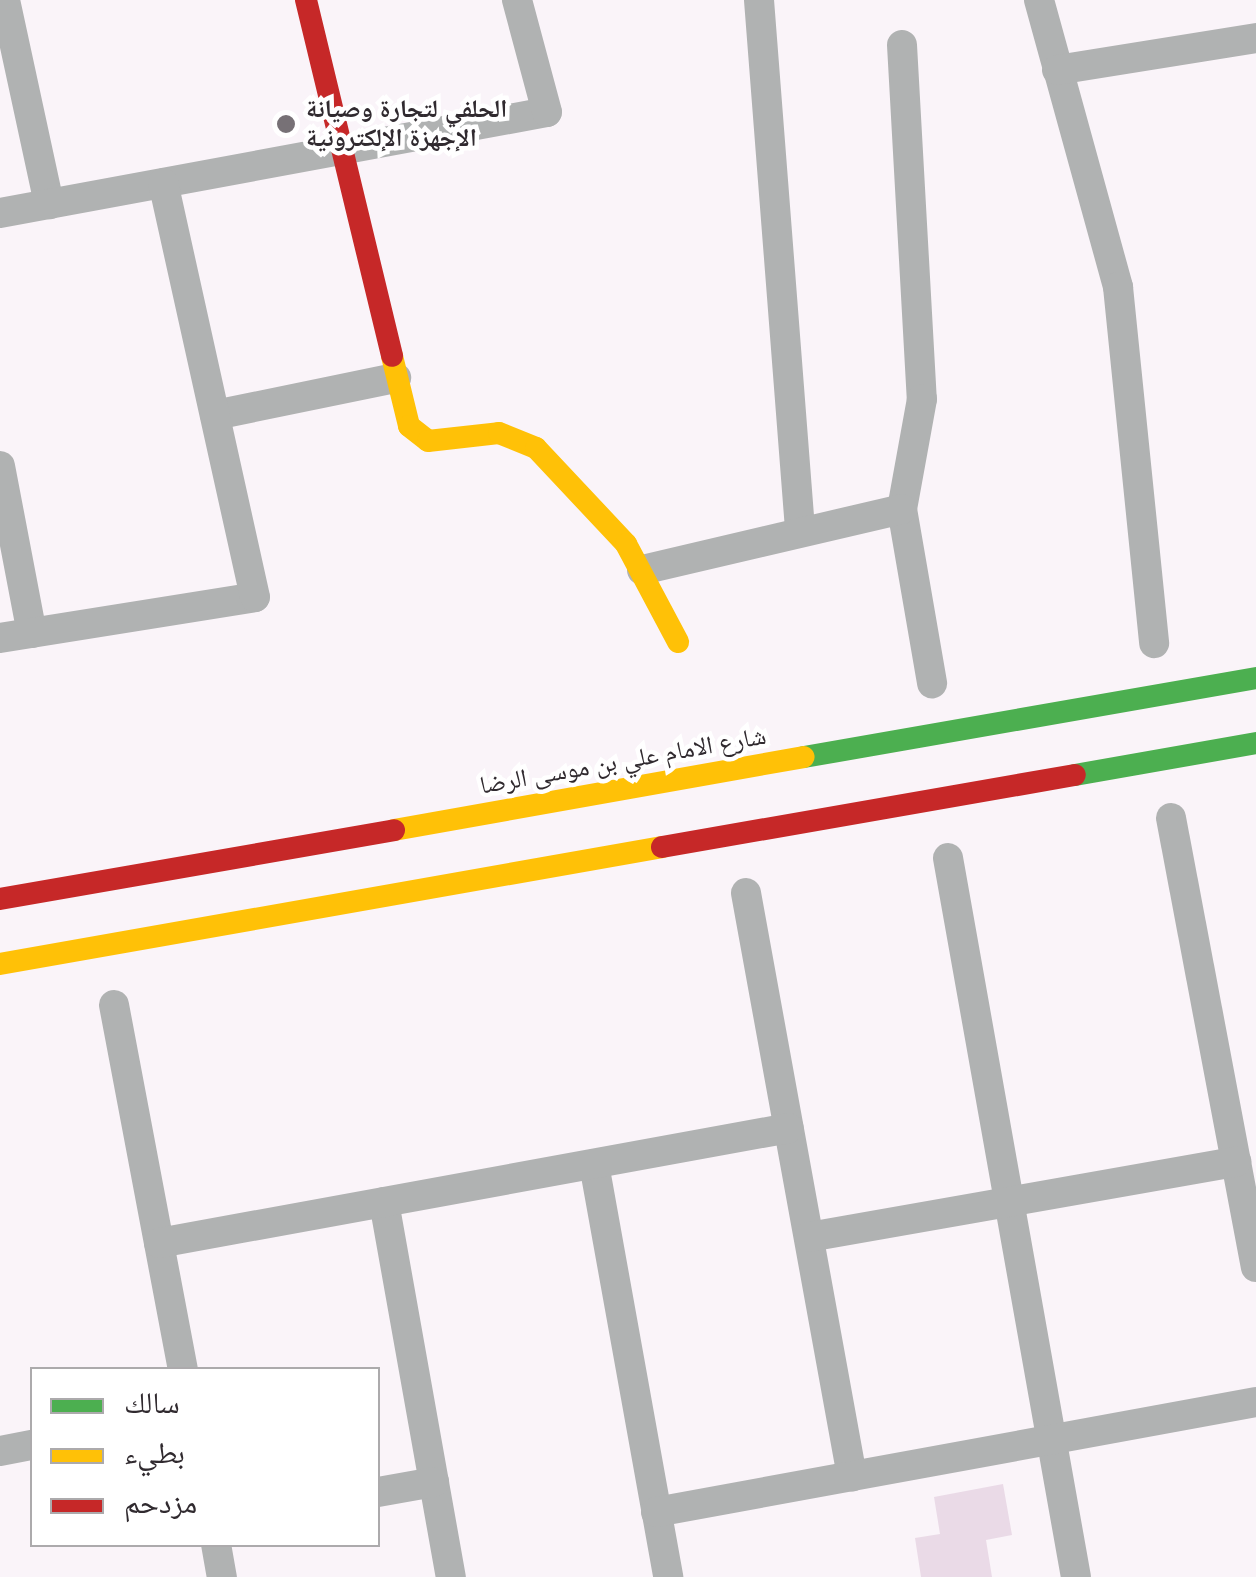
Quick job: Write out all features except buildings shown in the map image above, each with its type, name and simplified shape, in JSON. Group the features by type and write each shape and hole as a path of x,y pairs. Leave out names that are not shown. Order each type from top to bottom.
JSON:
{"main road":[{"path":"306,0 396,378 419,436 525,440 642,570 678,642"},
{"name":"شارع الامام علي بن موسى الرضا","path":"0,899 1256,678"},
{"path":"0,964 1256,743"}],"street":[{"path":"4,0 49,204"},
{"path":"0,214 546,112 517,0"},
{"path":"759,0 800,528"},
{"path":"1039,0 1118,288 1154,643"},
{"path":"1057,70 1256,38"},
{"path":"902,46 922,399 902,509 932,683"},
{"path":"0,638 256,597 163,183"},
{"path":"215,415 396,378"},
{"path":"0,466 32,633"},
{"path":"642,570 800,528 902,509"},
{"path":"1171,818 1256,1267"},
{"path":"948,858 1076,1577"},
{"path":"746,893 852,1476"},
{"path":"114,1005 182,1367"},
{"path":"159,1243 789,1128"},
{"path":"809,1237 1236,1162"},
{"path":"594,1164 668,1577"},
{"path":"384,1202 451,1577"},
{"path":"656,1512 1256,1402"},
{"path":"0,1451 30,1445"},
{"path":"380,1492 434,1482"},
{"path":"217,1547 222,1577"}],"traffic: fast":[{"path":"804,757 1256,678"},
{"path":"1075,775 1256,743"}],"traffic: slow":[{"path":"392,356 409,426 428,441 499,433 536,448 626,544 678,642"},
{"path":"394,830 804,757"},
{"path":"0,964 662,847"}],"traffic: jam":[{"path":"306,0 392,356"},
{"path":"662,847 1075,775"},
{"path":"0,899 394,830"}],"place":[{"name":"الحلفي لتجارة وصيانة الإجهزة الإلكترونية","path":"286,124"}]}
